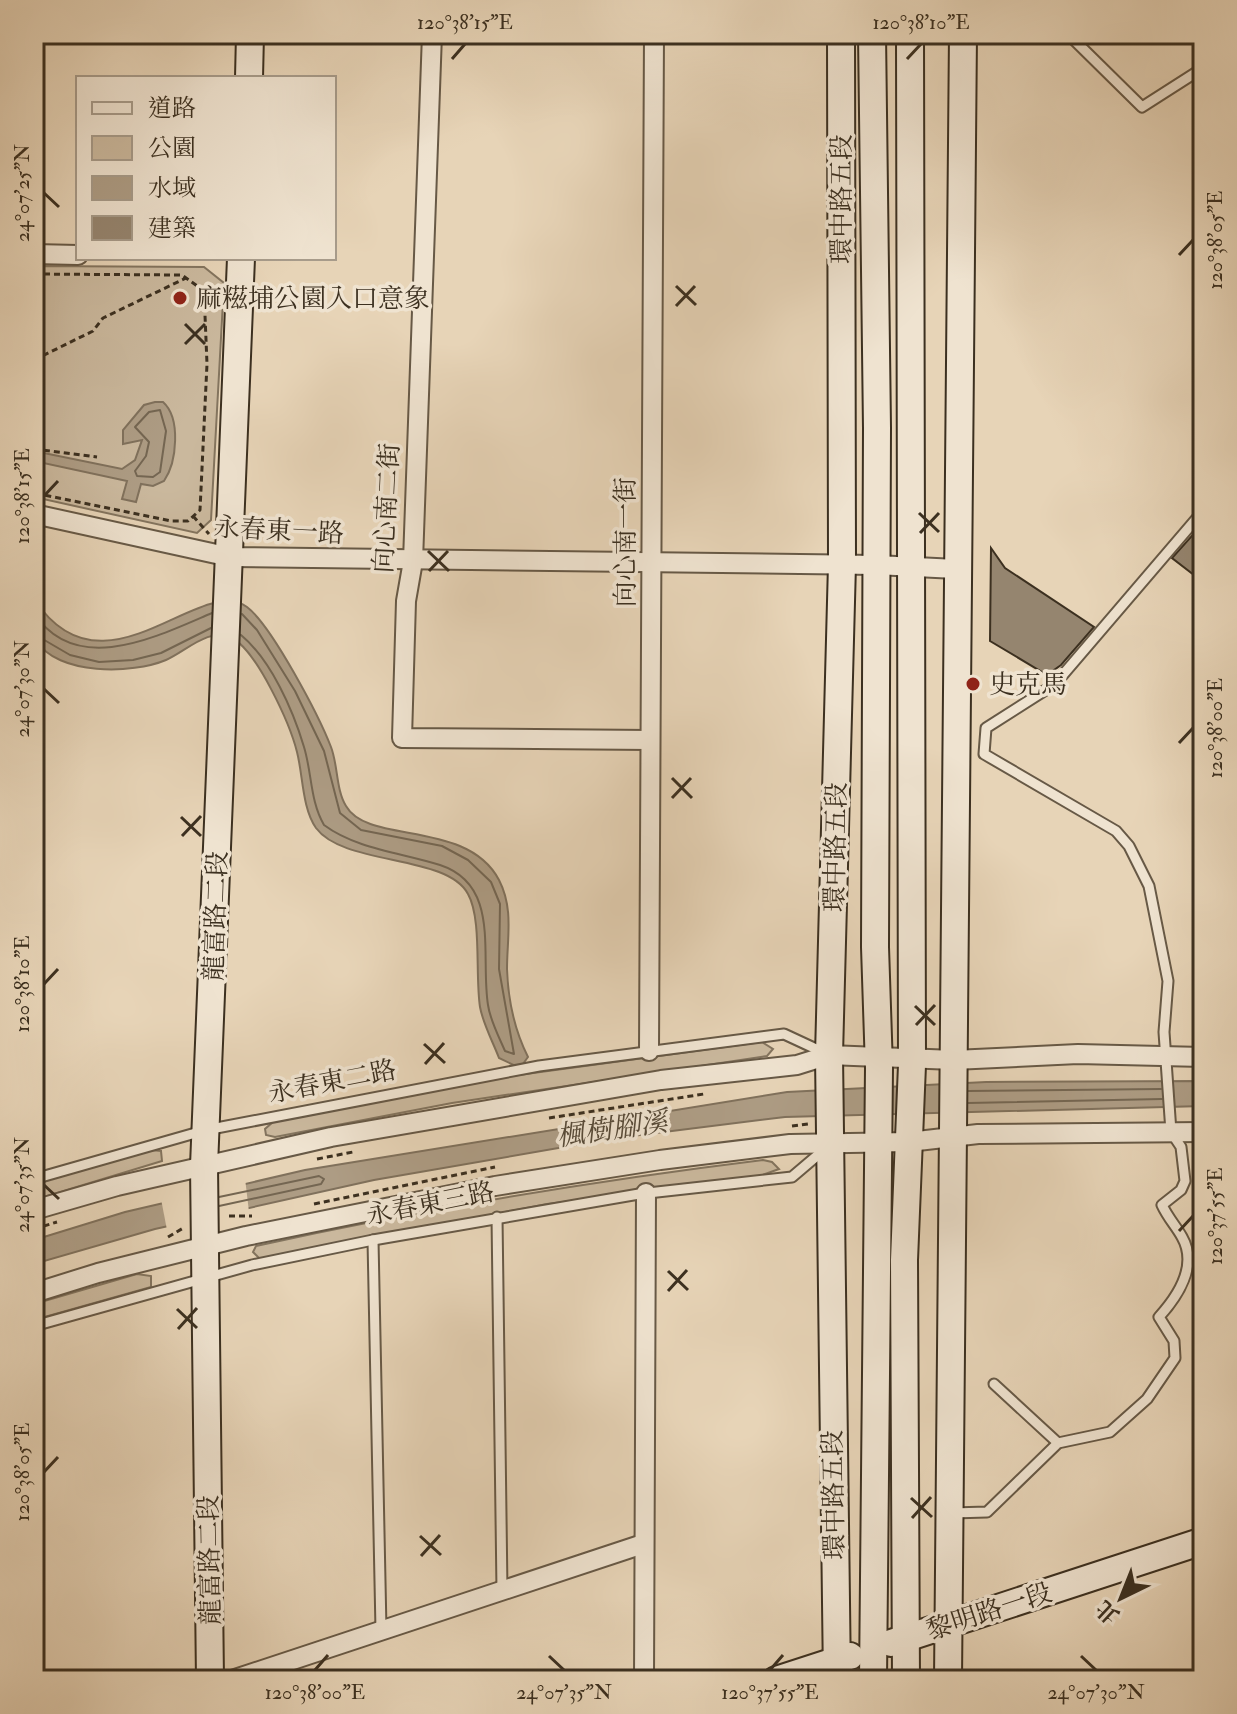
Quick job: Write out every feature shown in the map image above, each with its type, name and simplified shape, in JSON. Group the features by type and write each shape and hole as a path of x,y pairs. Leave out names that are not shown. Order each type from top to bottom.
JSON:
{"street":[{"path":"249,76 250,34"},
{"name":"向心南二街","path":"432,34 413,561 406,601 402,738 650,740"},
{"name":"向心南一街","path":"649,1051 654,34"},
{"path":"663,34 848,35"},
{"name":"環中路五段","path":"872,34 878,1061 873,1680"},
{"path":"906,1680 904,1260 912,1061 910,34"},
{"path":"948,1680 961,34"},
{"name":"環中路五段","path":"836,1670 829,1060 842,564 848,35"},
{"path":"34,254 76,255"},
{"path":"230,557 241,260"},
{"name":"永春東一路","path":"34,514 230,557 842,564 956,569"},
{"name":"龍富路二段","path":"210,1680 204,1166 230,557"},
{"name":"永春東二路","path":"34,1210 204,1166 443,1116 661,1080 829,1060 954,1064 1078,1054 1203,1057"},
{"name":"永春東三路","path":"34,1293 98,1273 246,1236 509,1183 790,1144 978,1134 1203,1132"},
{"path":"644,1680 646,1193"},
{"name":"黎明路一段","path":"776,1680 836,1670 873,1649 1203,1541"},
{"path":"232,1680 643,1544"}],"lane":[{"path":"1068,34 1142,107 1203,68"},
{"path":"948,1513 987,1512 1058,1443 1110,1432 1147,1399 1175,1358 1174,1341 1159,1317 1183,1283 1189,1262 1181,1234 1171,1226 1162,1205 1181,1190 1185,1181 1181,1147 1171,1132 1169,1057 1164,1032 1168,981 1149,886 1141,865 1116,831 984,754 986,728 1055,684 1203,511"},
{"name":"永春東二路","path":"34,1179 206,1130 539,1066 784,1034 829,1060"},
{"name":"永春東三路","path":"34,1326 252,1265 373,1240 646,1193 792,1177 831,1140"},
{"path":"497,1217 502,1590"},
{"path":"373,1240 381,1630"},
{"path":"994,1384 1058,1443"}],"path":[{"path":"34,274 182,275 204,291 207,364 200,510 188,521 171,521 34,493"},
{"path":"34,360 93,331 103,318 186,278"},
{"path":"34,449 97,457"},
{"path":"541,1119 708,1093"},
{"path":"309,1161 367,1149"},
{"path":"166,1238 185,1227"}],"green space":[{"path":"34,266 204,267 224,283 211,520 197,533 34,497"},
{"path":"762,1042 773,1049 767,1056 452,1103 275,1137 266,1135 265,1129 273,1122 511,1076"},
{"path":"151,1150 161,1151 162,1161 34,1200 34,1184 80,1167"},
{"path":"763,1160 772,1162 779,1169 757,1177 547,1204 260,1259 253,1252 256,1246 445,1208"},
{"path":"137,1274 151,1276 151,1287 34,1320 34,1304"}],"water":[{"path":"163,402 173,418 175,440 172,463 164,481 153,486 141,484 136,502 122,499 127,481 34,461 34,451 122,469 135,460 142,440 123,444 123,430 144,405"},
{"path":"34,599 61,628 90,640 120,639 204,606 227,601 247,607 281,651 316,715 331,747 340,793 346,806 358,818 375,825 465,848 484,861 499,880 507,902 507,969 511,1003 528,1057 520,1068 499,1058 481,1013 475,918 468,894 457,881 439,872 349,849 330,840 316,828 308,811 297,752 287,724 262,672 242,645 224,635 215,635 152,665 116,669 78,666 46,652 36,640"},
{"name":"楓樹腳溪","path":"1203,1081 1203,1106 785,1117 616,1138 374,1180 155,1229 34,1264 34,1240 125,1212 305,1170 787,1092 986,1082"}],"pier":[{"path":"245,1178 249,1212 167,1230 161,1199"}],"building":[{"path":"1198,529 1203,533 1203,582 1172,558"},
{"path":"991,548 1005,568 1094,627 1061,665 1047,675 990,641"}],"place":[{"name":"麻糍埔公園入口意象","path":"180,298"},
{"name":"史克馬","path":"973,684"}]}
